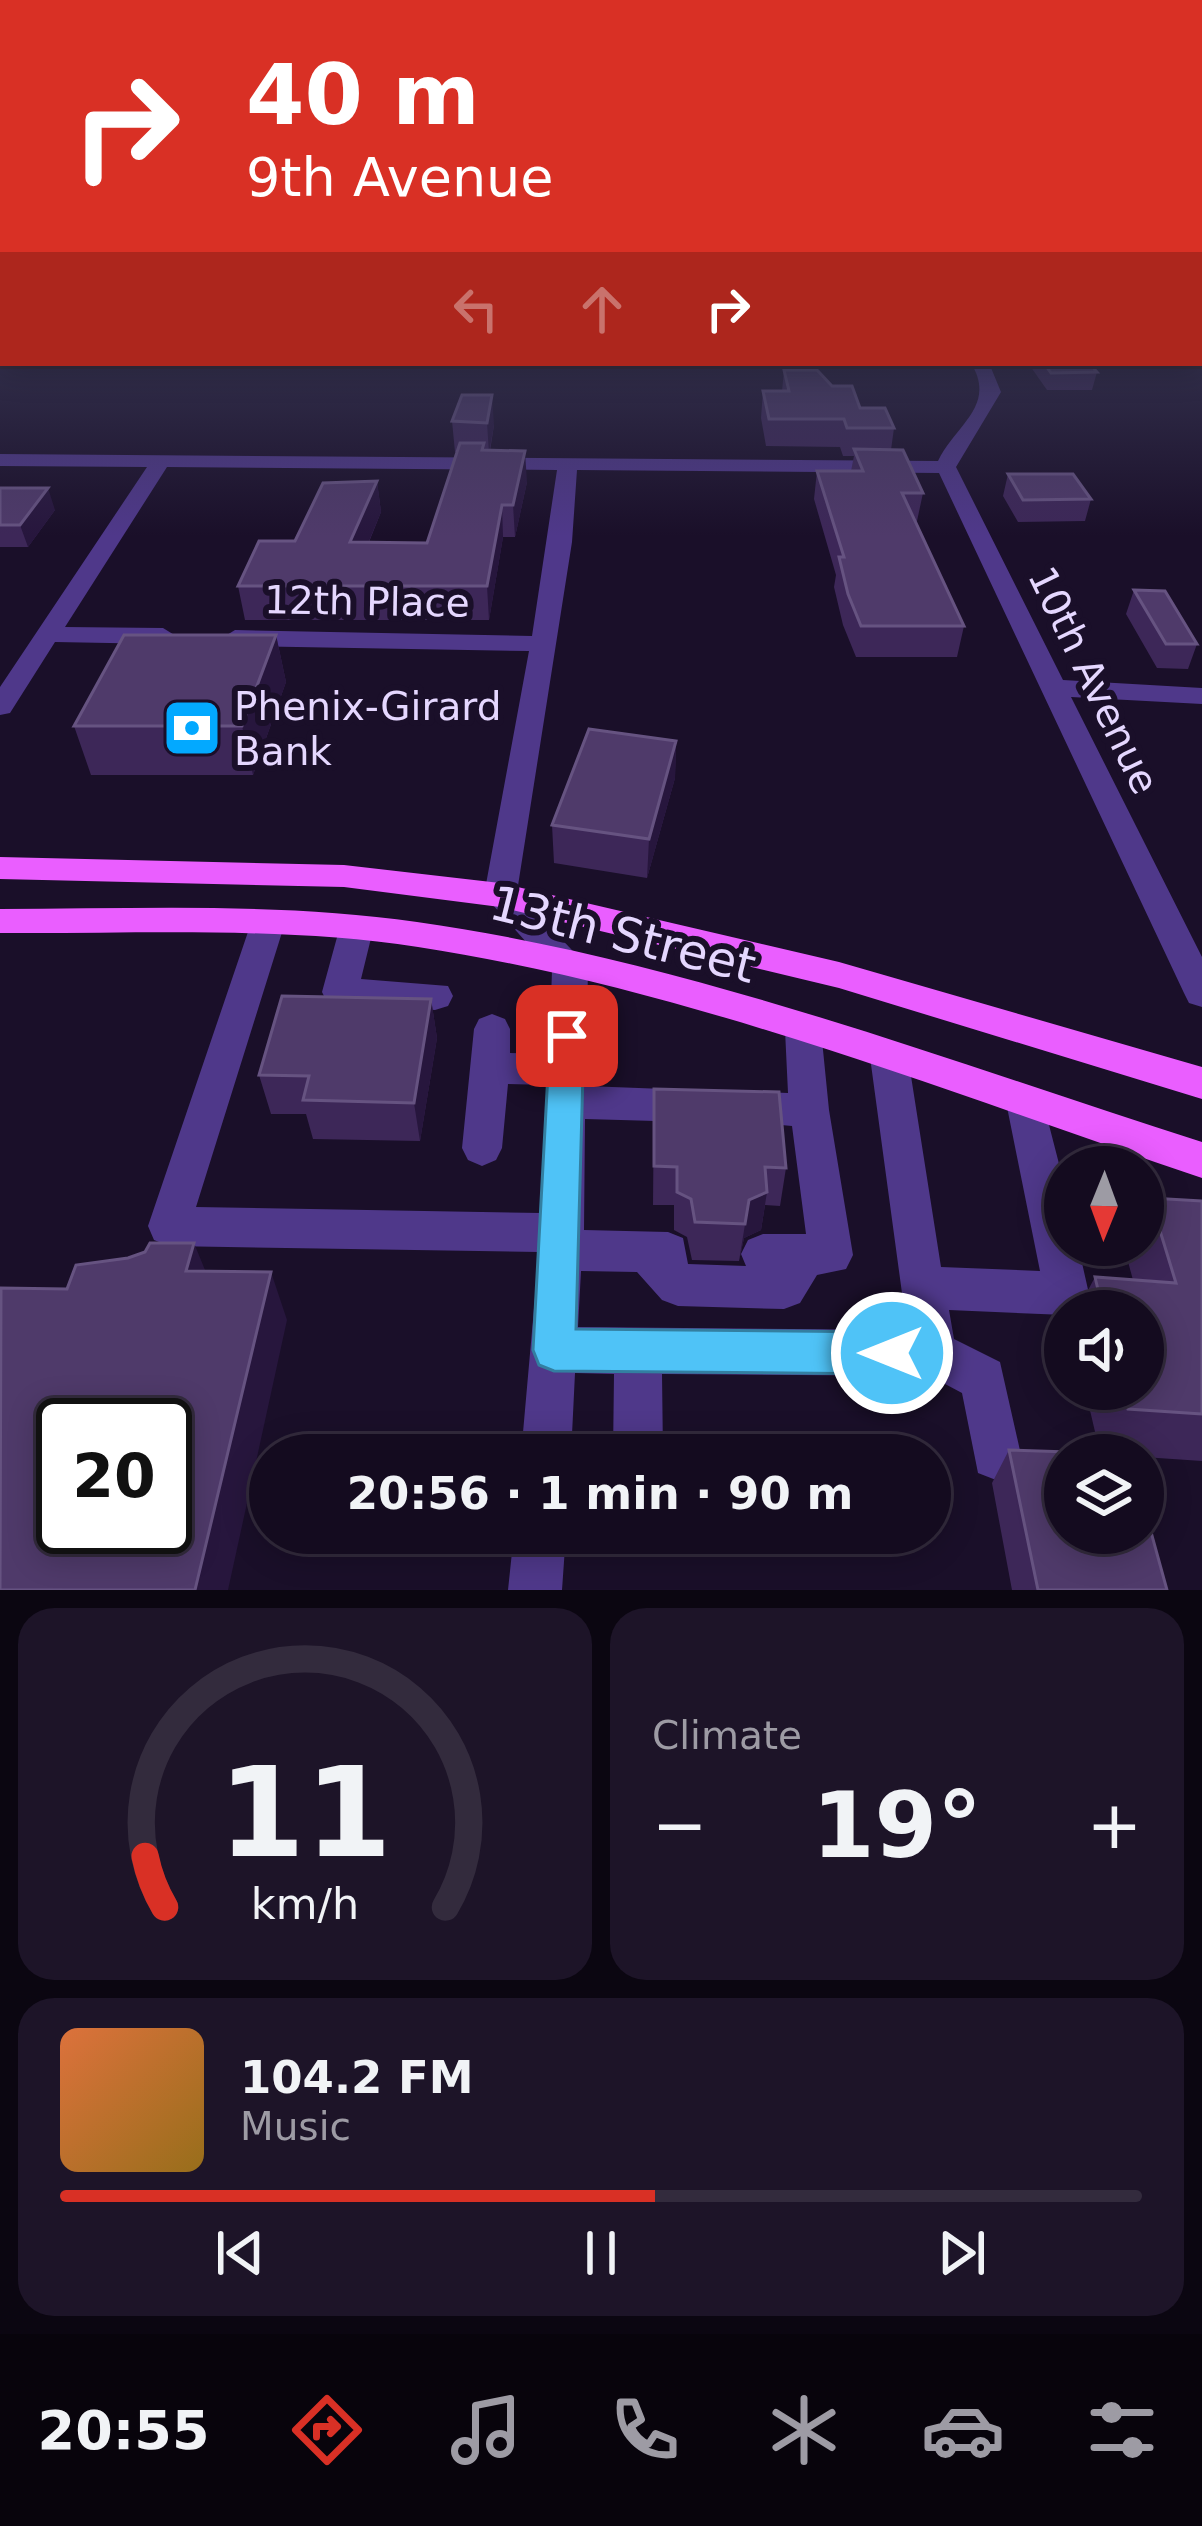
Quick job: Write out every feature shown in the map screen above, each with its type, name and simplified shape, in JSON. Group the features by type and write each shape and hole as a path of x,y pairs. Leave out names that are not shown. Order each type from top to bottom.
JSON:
{"main road":[{"name":"13th Street","path":"0,868 344,876 500,895 839,975 1202,1083"},
{"name":"13th Street","path":"0,921 267,926 469,942 803,1030 1202,1160"}],"street":[{"path":"0,460 946,467 991,406 989,387"},
{"path":"0,707 161,461"},
{"path":"548,1434 561,1241 570,968 500,895 561,542 568,462"},
{"name":"10th Avenue","path":"946,467 1058,688 1202,993"},
{"name":"12th Place","path":"49,634 541,644"},
{"path":"1058,688 1202,696"},
{"path":"267,926 163,1245 561,1241 661,1252 678,1285 784,1288 784,1254 831,1255 809,1111 803,1030"},
{"path":"356,930 340,992 435,996"},
{"path":"482,1148 491,1048 566,1086 809,1111"},
{"path":"889,1057 934,1353"},
{"path":"922,1287 1067,1294 1026,1102"},
{"path":"554,1350 934,1353 983,1379 996,1455"},
{"path":"638,1351 638,1434"},
{"path":"535,1590 538,1554"}],"building":[{"path":"788,387 852,387 860,408 885,408 894,428 847,428 844,419 769,419 763,391 789,391"},
{"path":"462,395 492,395 487,423 452,421"},
{"path":"460,443 484,443 482,450 525,451 513,505 502,505 487,586 238,586 259,541 295,541 323,483 377,481 350,542 427,543"},
{"path":"854,449 903,450 923,493 902,493 964,626 861,626 848,594 839,557 844,557 817,471 863,471"},
{"path":"1008,474 1073,474 1091,499 1023,500"},
{"path":"0,488 48,488 20,525 0,525"},
{"path":"1134,590 1165,591 1197,644 1166,644"},
{"path":"124,635 276,635 242,726 74,726"},
{"path":"589,729 676,741 649,839 552,825"},
{"path":"282,996 431,999 414,1103 303,1100 309,1076 259,1075"},
{"path":"654,1089 779,1092 786,1168 765,1167 767,1192 749,1200 745,1224 695,1222 691,1199 677,1192 677,1167 654,1166"},
{"path":"1164,1199 1202,1201 1202,1414 1143,1410 1164,1410 1164,1290 1098,1290 1095,1277 1176,1283 1164,1244"},
{"path":"150,1243 194,1243 186,1271 271,1272 195,1590 0,1590 1,1288 67,1289 76,1265 145,1252"},
{"path":"1009,1450 1044,1451 1044,1554 1157,1554 1167,1590 1038,1590"}],"place":[{"name":"Phenix-Girard Bank","path":"192,728"}],"route":[{"path":"567,1036 554,1350 892,1353"}]}
